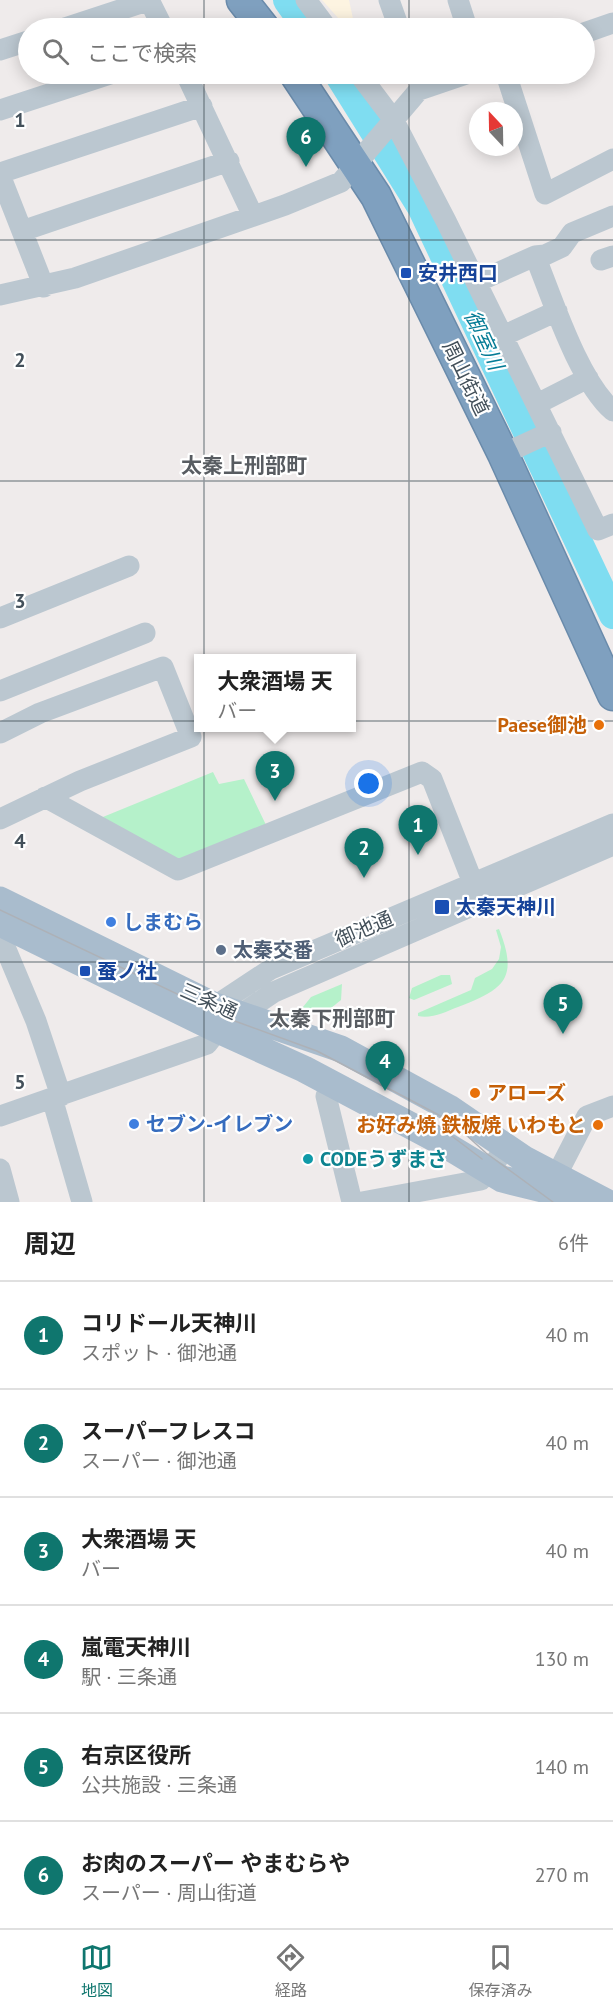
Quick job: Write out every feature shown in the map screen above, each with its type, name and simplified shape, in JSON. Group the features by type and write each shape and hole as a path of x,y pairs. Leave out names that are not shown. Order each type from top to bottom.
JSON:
{"highway":[{"path":"242,0 256,18"},
{"path":"258,0 271,18"},
{"name":"周山街道","path":"303,84 362,156 376,196 536,525 613,695"},
{"name":"周山街道","path":"315,84 386,192 426,267 515,449 613,669"}],"main road":[{"name":"三条通","path":"0,900 224,1017 333,1084 435,1138 488,1172 502,1179 566,1197"},
{"name":"三条通","path":"0,923 224,1017 341,1049 449,1108 506,1148 566,1197"}],"street":[{"path":"95,18 149,0 159,18"},
{"path":"306,0 320,18"},
{"path":"389,0 395,18"},
{"path":"458,0 463,18"},
{"path":"595,29 613,23"},
{"path":"0,50 18,44"},
{"path":"0,110 79,84"},
{"path":"191,84 253,216"},
{"path":"365,84 390,122 477,282 598,530 613,524"},
{"path":"0,295 44,287 253,216 341,182 390,122 415,84"},
{"path":"509,84 545,194 613,159"},
{"path":"44,287 0,174 202,106"},
{"path":"22,231 229,161"},
{"path":"477,282 535,256 545,255 562,247 572,233 613,216"},
{"path":"535,256 588,378 600,400 613,411"},
{"path":"503,336 557,311"},
{"path":"537,404 588,378"},
{"path":"515,449 550,432"},
{"path":"0,618 129,566"},
{"path":"0,691 145,633"},
{"path":"0,733 40,713 163,668 191,737 45,797 0,819"},
{"path":"45,797 178,870 422,772 432,779 472,883"},
{"name":"御池通","path":"224,1017 271,969 613,824"},
{"name":"御池通","path":"224,1017 274,992 613,845"},
{"path":"0,934 36,1021 82,1202"},
{"path":"2,1111 57,1097 207,1044 224,1017"},
{"path":"333,1084 326,1096 352,1202"},
{"path":"566,1197 587,1116 613,1106"},
{"path":"362,1202 482,1180 506,1148"},
{"path":"0,1169 9,1202"}],"shaded area":[{"path":"322,0 349,0 353,18 338,18"}],"green space":[{"path":"213,772 219,784 244,779 266,825 180,860 98,819"},
{"path":"499,929 508,960 507,971 496,988 474,1001 443,1013 428,1017 418,1016 418,1013 471,990 475,978 492,969 499,959 501,947 496,930"},
{"path":"441,975 450,975 452,984 414,1000 409,998 412,988"},
{"path":"342,984 341,1000 326,1012 313,1010 311,1014 299,1012 311,997"}],"waterway":[{"name":"御室川","path":"287,0 300,18"},
{"name":"御室川","path":"344,84 421,207 613,615"}],"tram line":[{"path":"0,910 232,1020 317,1051 437,1114 454,1124 486,1153 553,1202"},
{"path":"432,1121 482,1159"}],"place":[{"name":"お肉のスーパー やまむらや","path":"306,167"},
{"name":"安井西口","path":"406,273"},
{"name":"Paese御池","path":"599,725"},
{"name":"大衆酒場 天","path":"275,801"},
{"name":"コリドール天神川","path":"418,855"},
{"name":"スーパーフレスコ","path":"364,878"},
{"name":"太秦天神川","path":"442,907"},
{"name":"しまむら","path":"111,922"},
{"name":"太秦交番","path":"221,950"},
{"name":"蚕ノ社","path":"85,971"},
{"name":"右京区役所","path":"563,1034"},
{"name":"嵐電天神川","path":"385,1091"},
{"name":"アローズ","path":"475,1093"},
{"name":"セブン-イレブン","path":"134,1124"},
{"name":"お好み焼 鉄板焼 いわもと","path":"598,1125"},
{"name":"CODEうずまさ","path":"308,1159"}],"district":[{"name":"太秦上刑部町","path":"244,465"},
{"name":"太秦下刑部町","path":"332,1018"}]}
